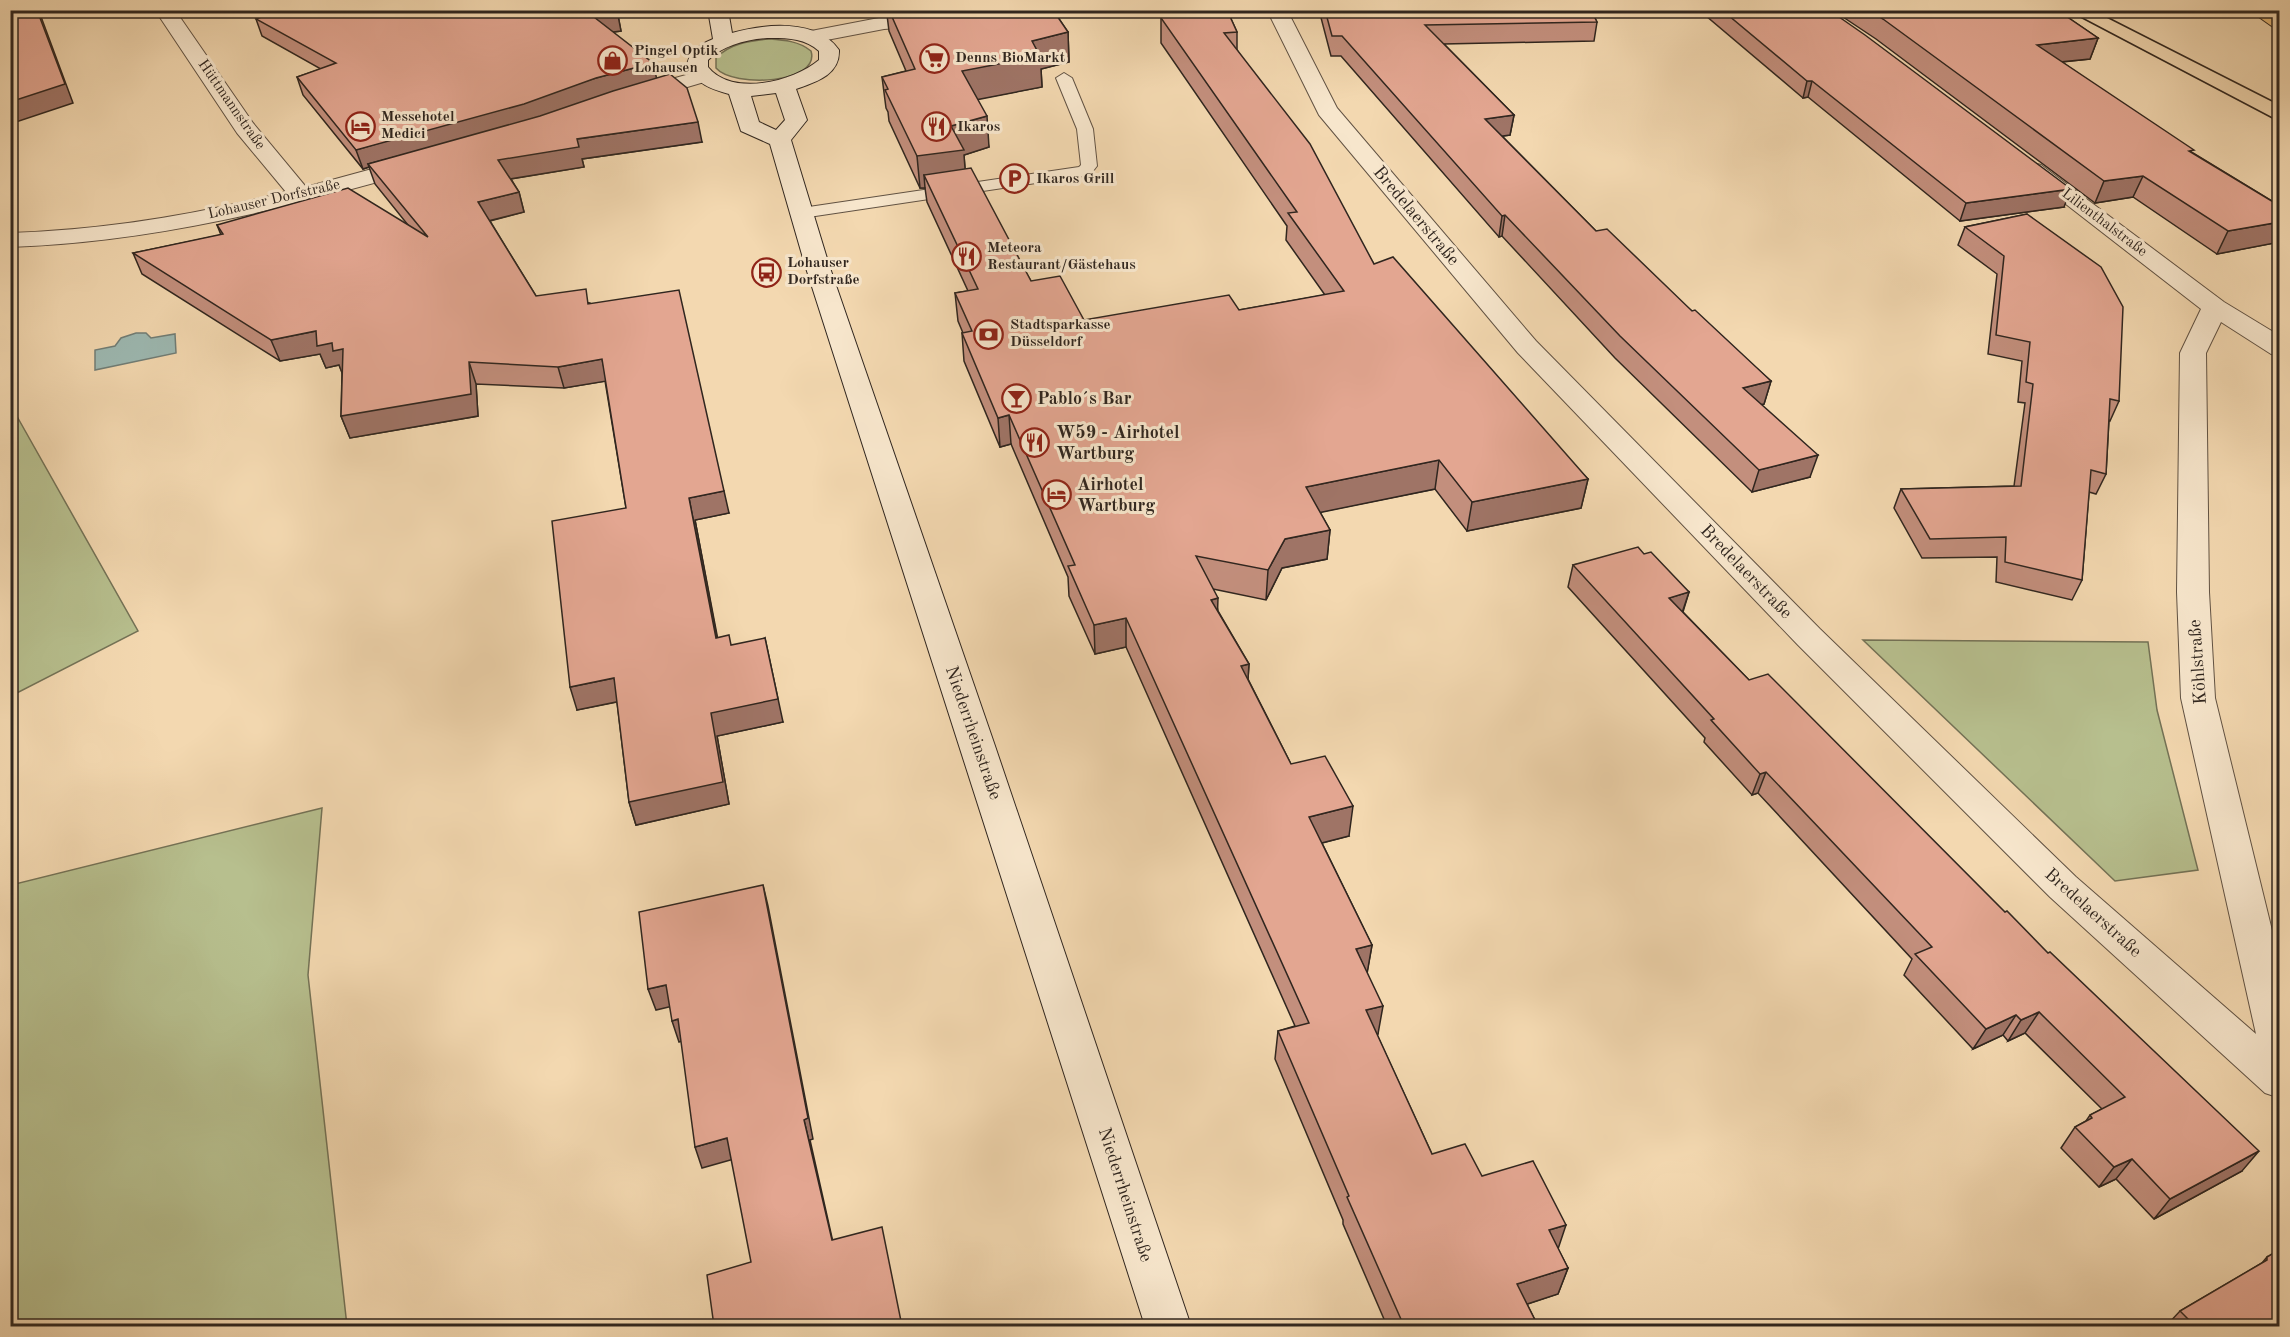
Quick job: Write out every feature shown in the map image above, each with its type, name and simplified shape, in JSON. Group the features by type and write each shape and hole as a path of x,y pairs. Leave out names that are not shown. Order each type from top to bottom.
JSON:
{"highway":[{"path":"2259,10 2280,23"}],"street":[{"name":"Hüttmannstraße","path":"165,10 246,128 301,196"},
{"path":"718,10 723,41"},
{"name":"Bredelaerstraße","path":"1277,10 1327,110 1527,347 1809,637 2063,887 2280,1080"},
{"path":"916,23 901,37 846,51 823,69 800,81 784,86 738,88 713,82 704,76 698,64 704,52 760,23 789,33 812,37 884,23 916,23 947,19"},
{"path":"812,37 825,45 846,51"},
{"path":"618,101 704,76"},
{"path":"738,88 749,126 780,140 796,120 784,86"},
{"name":"Niederrheinstraße","path":"780,140 817,265 981,754 1168,1326"},
{"name":"Lohauser Dorfstraße","path":"10,240 54,239 167,225 301,196 442,156"},
{"name":"Lilienthalstraße","path":"2018,158 2215,307 2280,348"},
{"name":"Köhlstraße","path":"2215,307 2193,353 2193,592 2199,698 2280,1049"}],"lane":[{"path":"802,213 1084,171 1089,166 1084,129 1064,78"}],"green space":[{"path":"769,39 801,45 811,51 810,62 803,70 790,76 774,79 739,78 725,74 716,68 716,58 728,49 748,42"},
{"path":"10,404 138,631 11,696 10,696"},
{"path":"1863,640 2148,642 2157,710 2198,870 2115,881"},
{"path":"322,808 308,975 347,1326 11,1326 11,885"}],"water":[{"path":"136,333 146,333 151,338 175,334 176,353 95,370 95,350 115,346 121,338"}],"building":[{"path":"10,10 37,10 65,84 10,102"},
{"path":"280,10 617,10 617,14 594,17 653,63 596,78 524,104 356,150 297,77 336,63 256,19"},
{"path":"889,10 1053,10 1068,32 1032,41 1040,56 962,71 987,116 951,126 964,150 917,156 885,90 888,89 882,77 915,69"},
{"path":"1172,10 1227,10 1237,32 1224,33 1310,144 1374,264 1393,257 1588,479 1472,502 1439,460 1306,487 1330,530 1285,539 1268,570 1196,556 1218,598 1211,600 1249,664 1241,666 1291,764 1325,756 1353,806 1309,817 1372,945 1356,949 1383,1006 1366,1010 1432,1154 1465,1144 1482,1176 1533,1161 1566,1225 1549,1230 1568,1268 1517,1284 1538,1326 1404,1326 1278,1031 1309,1023 1126,618 1094,625 1068,566 1075,565 1009,415 998,418 962,333 972,331 955,293 978,289 924,175 971,168 1031,281 1060,276 1084,320 1229,295 1239,310 1344,291 1288,213 1297,212 1161,18"},
{"path":"1325,10 1591,10 1597,22 1425,25 1514,115 1485,119 1596,231 1607,229 1692,311 1695,310 1771,381 1743,388 1818,455 1759,470 1620,336 1505,215 1502,216 1342,36 1332,36"},
{"path":"1722,10 1829,10 2071,189 1966,203 1812,81 1807,81"},
{"path":"1869,10 2057,10 2098,38 2037,45 2194,150 2189,151 2280,206 2280,222 2228,231 2143,176 2104,181"},
{"path":"670,74 687,88 698,122 577,139 579,147 498,160 519,192 478,202 536,296 586,289 588,304 679,290 724,491 689,498 716,638 729,635 731,645 765,638 778,699 711,713 723,782 629,802 614,678 570,687 552,521 626,508 602,359 558,367 469,362 471,394 341,416 343,349 333,351 332,343 317,346 316,331 271,340 133,253 223,234 217,225 348,188 428,237 368,164 540,116"},
{"path":"2027,214 2101,267 2123,307 2119,401 2110,399 2106,474 2091,470 2082,580 2005,562 2006,537 1930,539 1901,489 2021,486 2033,384 2026,382 2030,342 1996,335 2004,256 1965,227"},
{"path":"1638,547 1644,554 1651,552 1689,592 1669,598 1749,680 1768,674 2005,912 2007,911 2048,953 2050,952 2259,1151 2170,1199 2132,1159 2114,1167 2075,1127 2092,1118 2090,1115 2125,1097 2039,1012 2021,1020 2016,1015 1986,1029 1915,954 1932,947 1766,772 1760,774 1711,720 1714,719 1573,565"},
{"path":"763,885 808,1118 804,1120 832,1240 882,1227 902,1326 714,1326 707,1275 751,1262 727,1138 695,1147 678,1019 672,1021 666,985 648,989 639,912"},
{"path":"2280,1249 2280,1326 2195,1326 2180,1311 2267,1260 2267,1257"}],"tram line":[{"path":"2067,10 2280,122"},
{"path":"2093,10 2280,105"}],"place":[{"name":"Denns BioMarkt","path":"934,58"},
{"name":"Pingel Optik Lohausen","path":"613,60"},
{"name":"Messehotel Medici","path":"360,126"},
{"name":"Ikaros","path":"936,127"},
{"name":"Ikaros Grill","path":"1015,179"},
{"name":"Meteora Restaurant/Gästehaus","path":"966,257"},
{"name":"Lohauser Dorfstraße","path":"766,272"},
{"name":"Stadtsparkasse Düsseldorf","path":"989,334"},
{"name":"Pablo´s Bar","path":"1016,399"},
{"name":"W59 - Airhotel Wartburg","path":"1035,443"},
{"name":"Airhotel Wartburg","path":"1056,495"}]}
